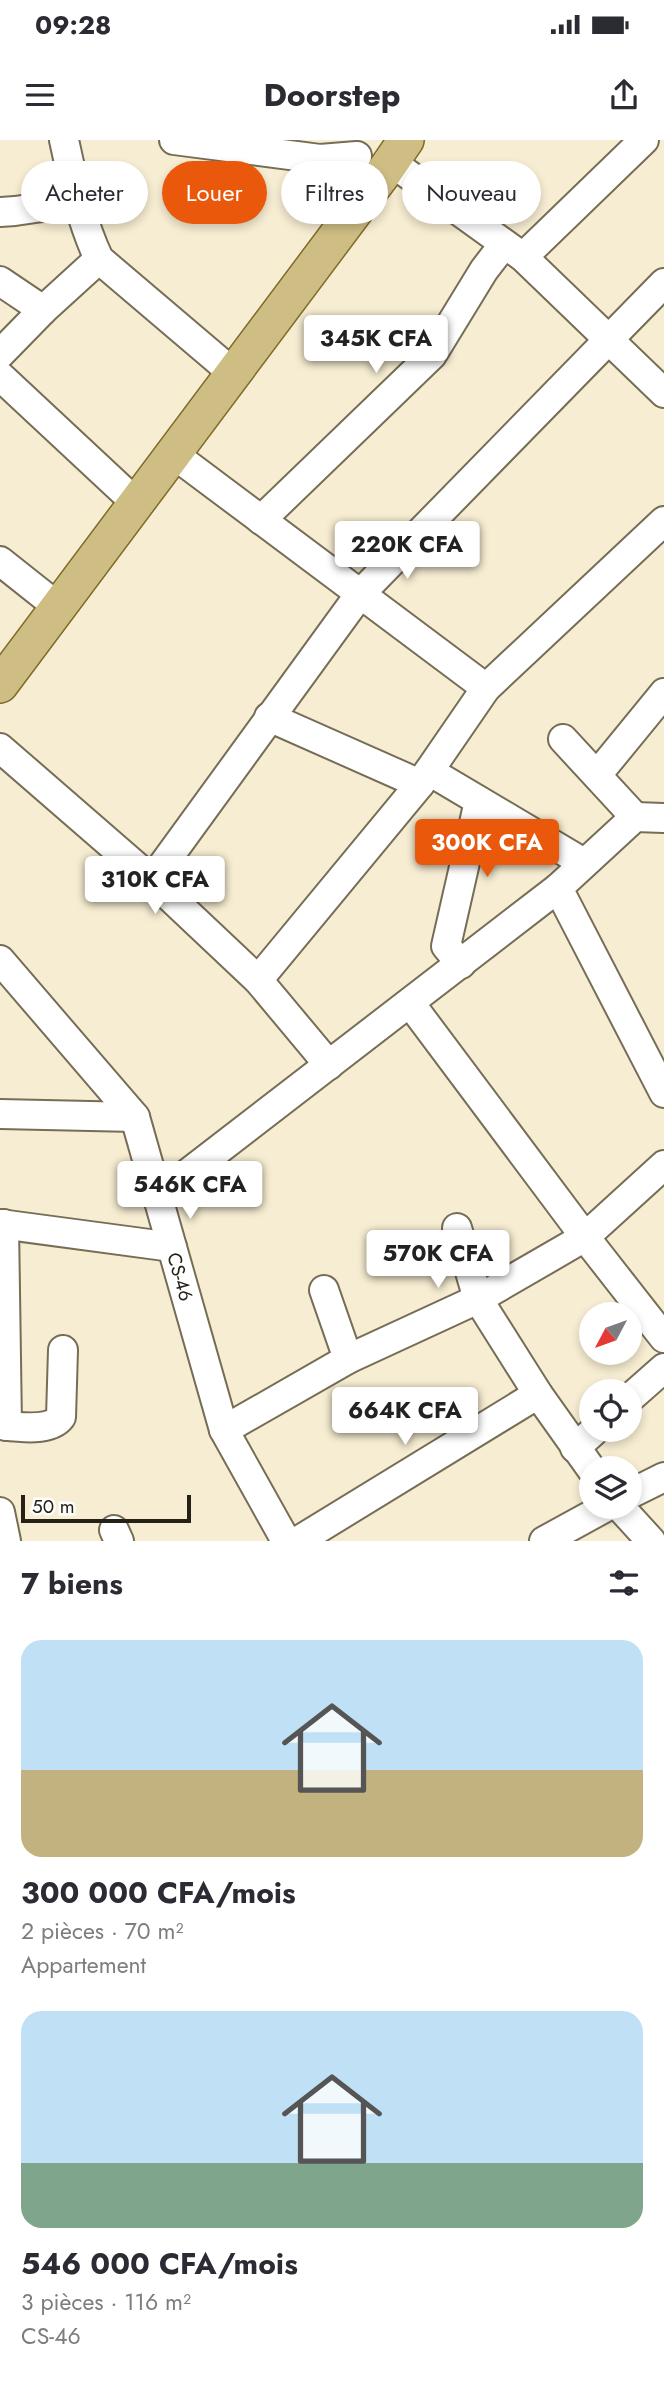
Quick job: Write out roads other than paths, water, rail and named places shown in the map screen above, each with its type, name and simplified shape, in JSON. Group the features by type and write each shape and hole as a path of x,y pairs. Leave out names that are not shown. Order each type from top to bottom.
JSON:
{"main road":[{"path":"0,684 233,373 375,155"}],"street":[{"path":"64,140 68,161"},
{"path":"174,140 320,159 375,155 513,250 664,393"},
{"path":"261,520 432,355 484,270 513,250 644,140"},
{"path":"0,212 21,209"},
{"path":"84,224 99,259 233,373"},
{"path":"0,354 99,259"},
{"path":"0,281 43,310"},
{"path":"152,880 360,594 664,283"},
{"path":"0,376 135,502"},
{"path":"172,453 486,688"},
{"path":"258,980 424,778 486,688 664,521"},
{"path":"0,561 58,607"},
{"path":"597,775 664,693"},
{"path":"269,717 480,801 584,863"},
{"path":"563,739 635,817"},
{"path":"0,748 152,880 258,980 329,1065"},
{"path":"461,964 446,946 480,801"},
{"path":"157,1197 558,888 635,817 664,818"},
{"path":"558,888 664,1093"},
{"name":"CS-46","path":"0,960 135,1117 224,1430 243,1469 286,1541"},
{"path":"411,1003 585,1237 664,1338"},
{"path":"0,1114 135,1117"},
{"path":"224,1430 348,1359 478,1299 585,1237 664,1165"},
{"path":"63,1350 61,1417 58,1422 47,1426 3,1425 2,1224 172,1247"},
{"path":"457,1228 478,1299 538,1394 579,1433"},
{"path":"324,1290 348,1359"},
{"path":"642,1387 664,1368"},
{"path":"298,1541 538,1394"},
{"path":"642,1488 664,1477"},
{"path":"0,1513 6,1541"},
{"path":"544,1541 584,1519"},
{"path":"631,1519 651,1541"}]}
